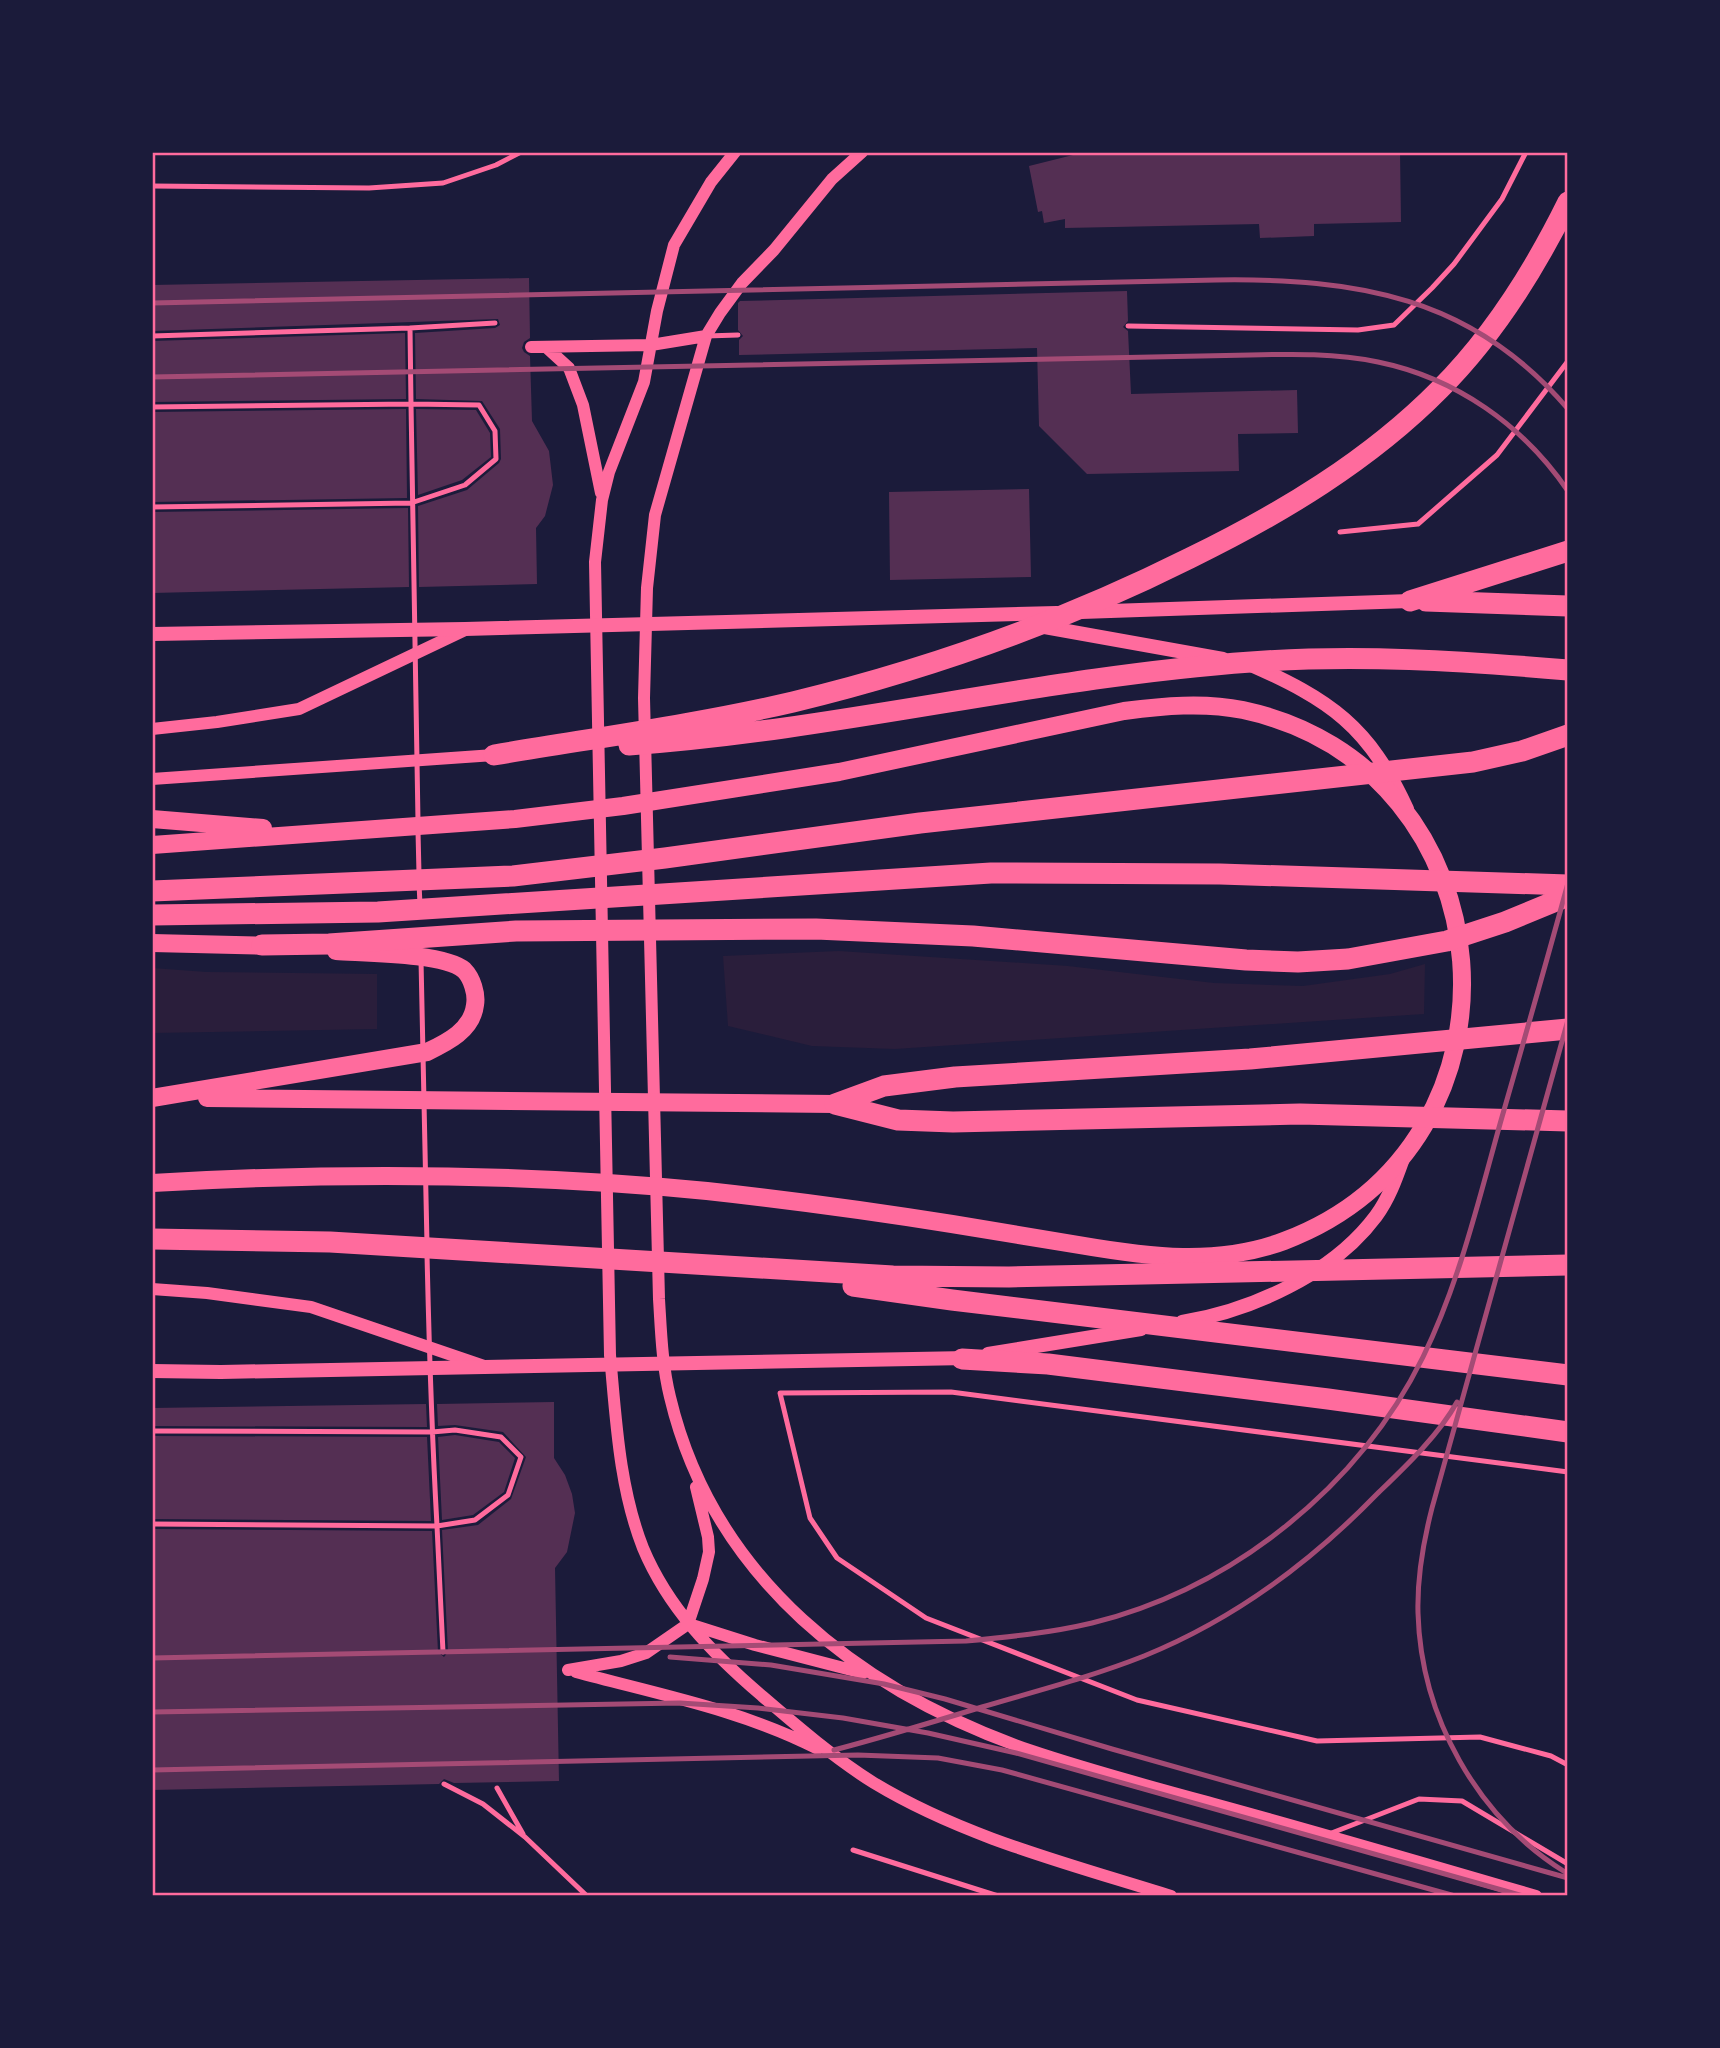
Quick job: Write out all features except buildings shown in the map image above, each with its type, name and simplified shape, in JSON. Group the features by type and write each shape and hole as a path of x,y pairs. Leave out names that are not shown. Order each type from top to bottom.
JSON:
{"highway":[{"path":"494,755 722,717 861,685 937,662 1019,632 1102,599 1212,547 1338,474 1399,427 1440,390 1505,312 1551,236 1568,202"},
{"path":"1410,601 1568,551"},
{"path":"1410,601 1568,606"},
{"path":"494,755 715,737 1096,679 1252,662 1396,658 1568,670"},
{"path":"152,891 513,876 933,822 1473,762 1522,751 1568,735"},
{"path":"152,915 378,912 991,873 1220,874 1568,885"},
{"path":"262,945 329,944 516,931 817,929 934,933 1246,960 1298,962 1348,959 1447,941 1505,922 1568,896"},
{"path":"835,1104 884,1086 956,1077 1250,1059 1568,1030"},
{"path":"835,1104 898,1120 953,1122 1300,1114 1568,1121"},
{"path":"152,1239 330,1242 893,1276 1009,1278 1568,1265"},
{"path":"715,1267 952,1300 1568,1374"},
{"path":"962,1359 1007,1360 1100,1370 1568,1432"}],"main road":[{"path":"152,634 980,616 1410,601"},
{"path":"152,1183 379,1176 624,1184 785,1200 1151,1257 1194,1258 1237,1254 1279,1243 1315,1228 1350,1208 1380,1181 1405,1153 1429,1117 1446,1079 1457,1041 1463,999 1462,960 1456,918 1444,880 1394,780 1370,743 1336,711 1282,679 1245,663 980,616"},
{"path":"152,845 515,819 623,806 839,772 1162,706 1242,710 1282,722 1320,739 1355,762 1385,788 1412,820"},
{"path":"152,819 315,832"},
{"path":"152,943 262,945 437,958 463,969 472,984 476,999 474,1014 465,1028 449,1041 428,1052 157,1097"},
{"path":"157,1097 835,1104"},
{"path":"152,1371 962,1359 1203,1319 1262,1299 1324,1264 1354,1241 1376,1216 1392,1189 1405,1153"}],"street":[{"path":"735,152 710,182 674,245 662,286 644,383 618,444 602,500 597,531 594,593 610,1355 620,1454 632,1513 653,1569 688,1624 741,1677 846,1763 873,1782 947,1821 1041,1855 1171,1896"},
{"path":"846,1763 759,1723 568,1670 621,1661 646,1653 688,1624 704,1578 709,1552 708,1537 688,1457 669,1394 662,1348 659,1299 644,662 647,588 655,515 706,336 742,283 775,250 832,179 862,152"},
{"path":"531,347 651,345 706,336"},
{"path":"546,347 569,368 583,405 602,500"},
{"path":"152,729 299,709 465,629"},
{"path":"152,779 494,755"},
{"path":"152,1289 207,1293 311,1307 485,1366"},
{"path":"688,1457 715,1513 759,1575 804,1622 875,1676 920,1702 1028,1749 1536,1896"},
{"path":"688,1624 755,1645 875,1676"}],"lane":[{"path":"152,186 369,188 443,183 496,165 521,152"},
{"path":"1128,326 1358,330 1394,325 1432,288 1476,235 1502,199 1526,152"},
{"path":"152,336 495,323"},
{"path":"410,328 420,920"},
{"path":"706,336 738,335"},
{"path":"1340,532 1418,524 1497,455 1568,361"},
{"path":"152,407 480,405 495,431 496,459 465,485 411,503 152,507"},
{"path":"420,934 432,1432 443,1652"},
{"path":"1568,1472 951,1392 780,1393 810,1518 837,1558 926,1618 1137,1700 1317,1741 1480,1737 1551,1756 1568,1765"},
{"path":"152,1431 455,1430 500,1437 521,1457 508,1495 475,1520 438,1526 152,1524"},
{"path":"444,1784 483,1804 525,1836 587,1896"},
{"path":"497,1788 525,1836"},
{"path":"1326,1835 1419,1799 1462,1801 1568,1864"},
{"path":"853,1850 998,1896"}],"shaded area":[{"path":"839,951 1068,966 1214,983 1303,986 1390,974 1425,964 1424,1014 895,1049 812,1046 728,1026 723,956"},
{"path":"152,968 206,972 377,974 377,1029 152,1033"}],"railway":[{"path":"152,303 1216,280 1317,283 1364,290 1408,301 1451,318 1492,341 1531,371 1568,409"},
{"path":"152,377 1298,354 1330,356 1362,359 1407,369 1461,392 1509,425 1550,467 1568,491"},
{"path":"152,1658 966,1641 1045,1632 1092,1623 1144,1607 1194,1585 1242,1558 1286,1526 1327,1489 1364,1448 1396,1404 1423,1357 1436,1329 1467,1242 1568,883"},
{"path":"1565,1872 1505,1823 1460,1761 1430,1690 1422,1652 1418,1587 1432,1508 1568,1020"},
{"path":"834,1750 1104,1671 1177,1642 1209,1625 1269,1587 1325,1543 1420,1451 1441,1427 1457,1402"},
{"path":"670,1657 771,1665 884,1684 945,1699 1568,1878"},
{"path":"152,1712 680,1703 758,1708 843,1718 928,1733 1016,1753 1523,1896"},
{"path":"152,1770 858,1755 938,1758 1002,1770 1455,1896"}]}
